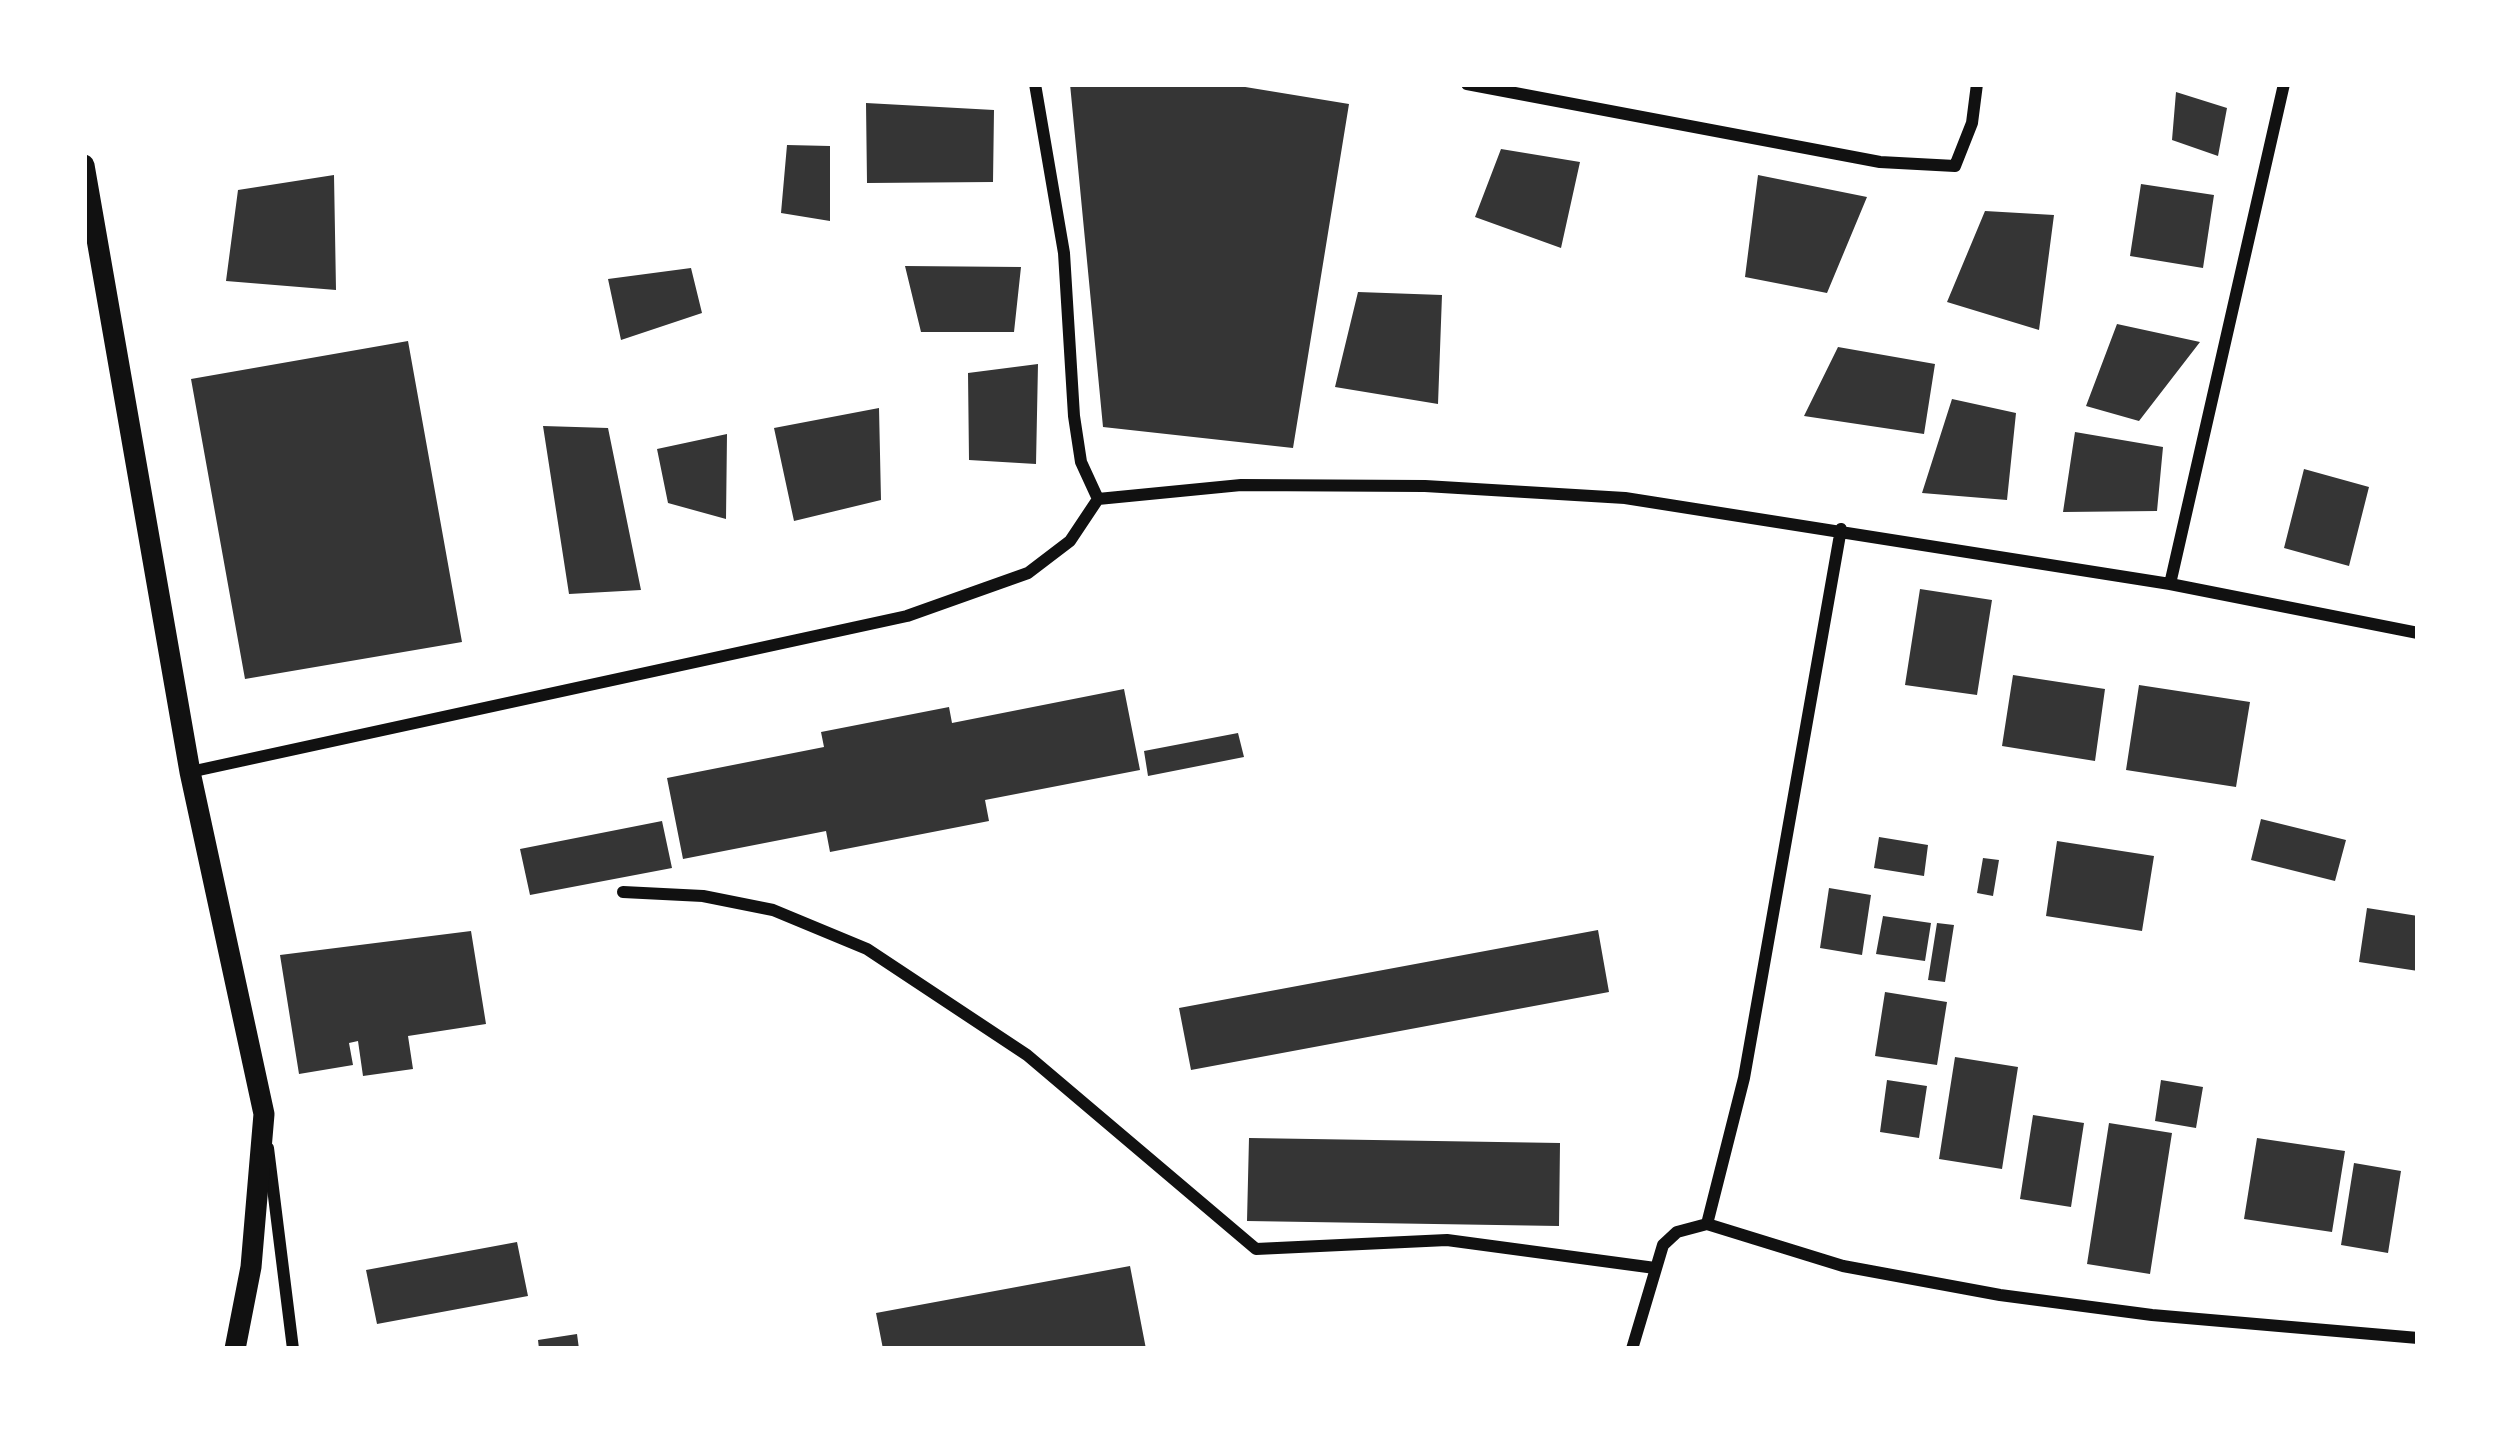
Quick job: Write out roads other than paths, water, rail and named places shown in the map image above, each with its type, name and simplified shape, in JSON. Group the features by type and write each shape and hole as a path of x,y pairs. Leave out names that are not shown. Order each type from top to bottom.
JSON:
{"street":[{"path":"1034,84 1064,253 1074,416 1082,462 1098,499"},
{"path":"1467,84 1880,162 1955,166 1972,123 1977,84"},
{"path":"2170,584 2284,84"},
{"path":"84,165 190,772 264,1114 293,1349"},
{"path":"1098,499 1241,485 1425,486 1625,498 2170,584 2418,633"},
{"path":"190,772 907,616 1028,573 1070,541 1098,499"},
{"path":"1707,1223 1744,1078 1841,529"},
{"path":"623,892 703,896 772,910 867,949 1027,1055 1256,1249 1447,1240 1655,1268"},
{"path":"235,1349 251,1267 264,1114"},
{"path":"1632,1349 1664,1245 1677,1232 1707,1223 1843,1266 2000,1295 2152,1315 2418,1338"}]}
